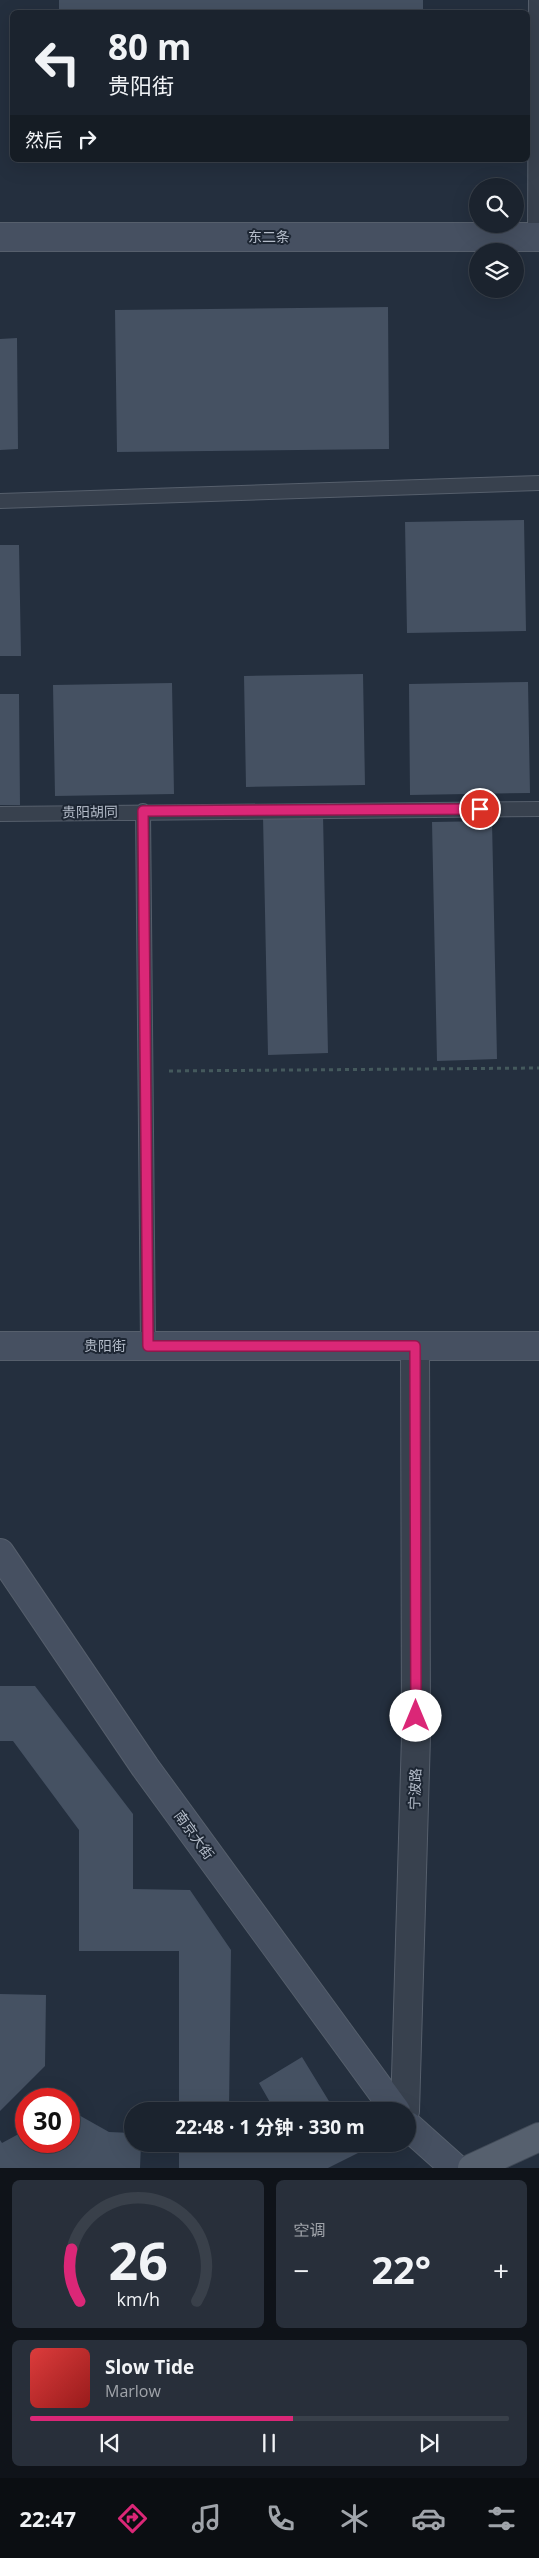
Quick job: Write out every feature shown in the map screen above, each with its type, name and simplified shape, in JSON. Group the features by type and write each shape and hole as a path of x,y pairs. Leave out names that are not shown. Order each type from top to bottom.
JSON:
{"main road":[{"path":"472,2168 539,2137"}],"street":[{"name":"东二条","path":"0,237 537,237"},
{"name":"贵阳街","path":"0,1346 539,1346"},
{"name":"宁波路","path":"405,2102 416,1736 415,1346"},
{"name":"南京大街","path":"0,1553 144,1767 389,2102"},
{"path":"416,2133 455,2168"}],"lane":[{"path":"536,0 537,237"},
{"path":"0,501 539,483"},
{"name":"贵阳胡同","path":"0,814 143,811 539,809"},
{"path":"143,811 148,1346"}],"path":[{"path":"146,1071 539,1068"}],"building":[{"path":"59,0 423,0 423,10 59,10"},
{"path":"388,307 389,449 117,452 115,310"},
{"path":"17,338 18,449 0,450 0,339"},
{"path":"524,520 526,631 407,633 405,522"},
{"path":"0,545 19,545 21,656 0,656"},
{"path":"363,674 365,785 246,787 244,676"},
{"path":"528,682 530,793 410,795 409,684"},
{"path":"172,683 174,794 55,796 53,685"},
{"path":"0,694 19,694 20,805 0,805"},
{"path":"323,815 328,1053 268,1055 263,816"},
{"path":"492,821 497,1059 437,1061 432,822"},
{"path":"0,1686 35,1686 133,1814 133,1889 190,1890 231,1950 229,2102 179,2102 179,1951 79,1951 79,1830 13,1741 0,1741"},
{"path":"0,1994 46,1995 45,2066 23,2088 15,2088 15,2096 0,2111"},
{"path":"302,2057 330,2102 270,2102 259,2083"},
{"path":"80,2116 109,2132 124,2133 124,2152 141,2152 140,2168 0,2168 0,2140 2,2143 15,2136 15,2153 80,2153"},
{"path":"179,2152 360,2152 328,2168 179,2168"}],"route":[{"path":"416,1716 415,1346 148,1346 143,811 480,809"}]}
